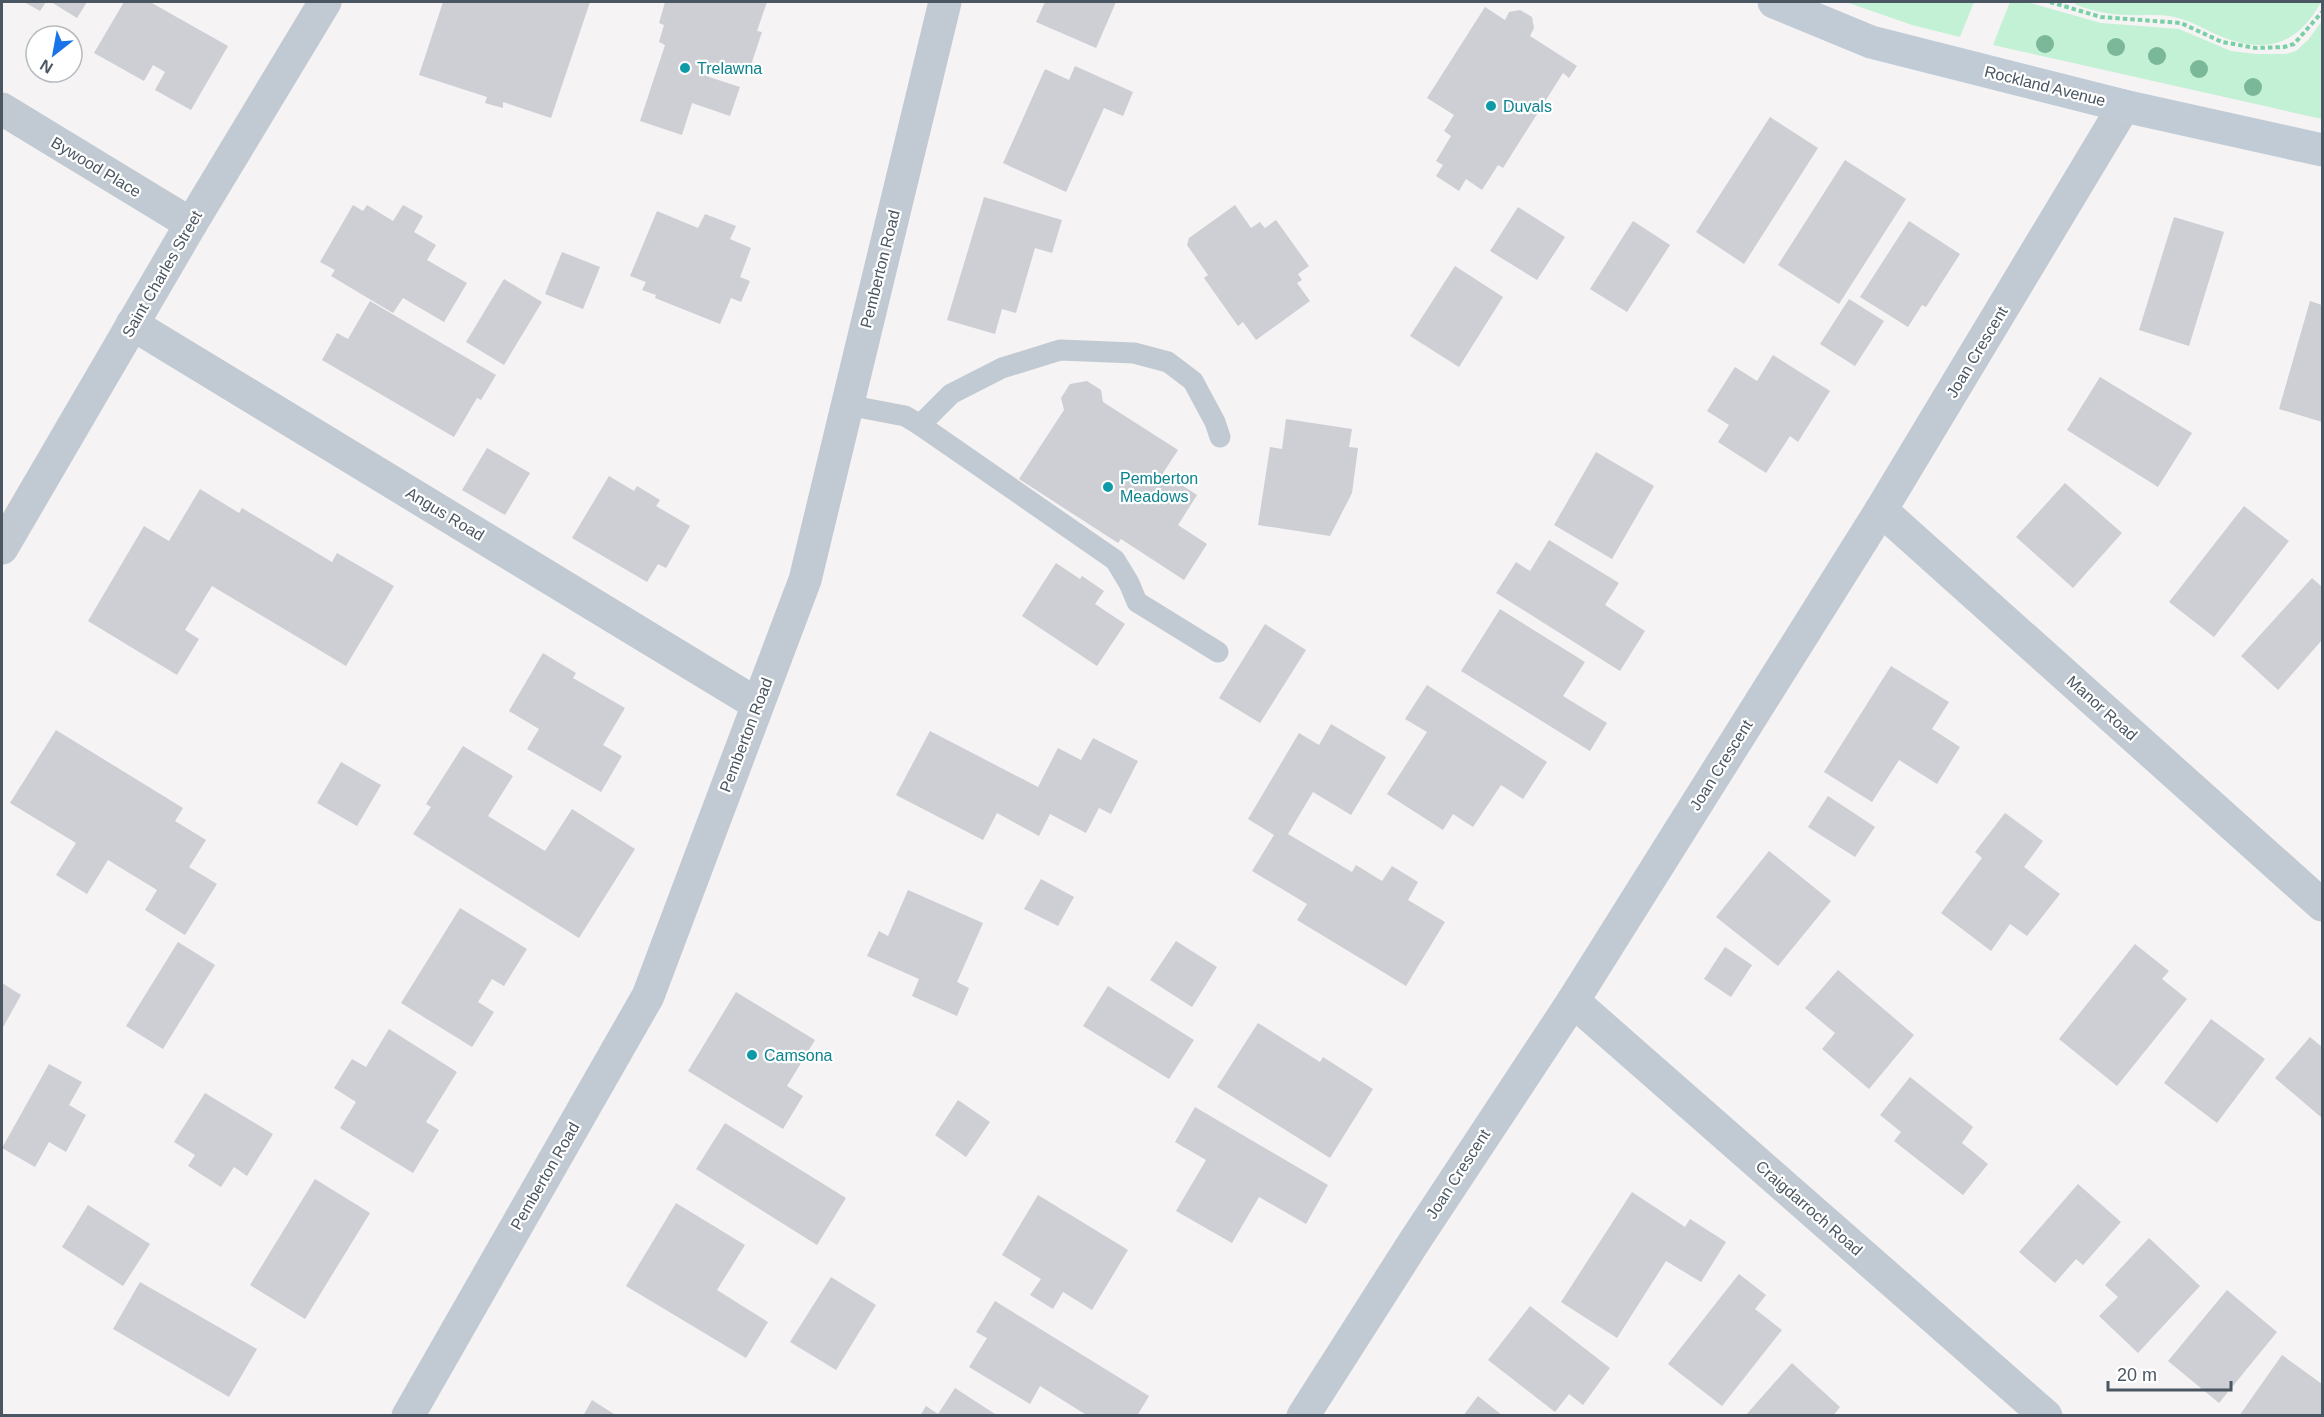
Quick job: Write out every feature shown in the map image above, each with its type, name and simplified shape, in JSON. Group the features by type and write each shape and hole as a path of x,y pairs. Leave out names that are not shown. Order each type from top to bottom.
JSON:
{"street":[{"name":"Saint Charles Street","path":"2,548 191,224 326,2"},
{"name":"Pemberton Road","path":"408,1416 648,996 805,580 945,2"},
{"name":"Rockland Avenue","path":"1774,2 1871,42 2124,106 2322,150"},
{"name":"Joan Crescent","path":"1303,1416 1573,1000 1881,510 2124,106"},
{"name":"Bywood Place","path":"2,109 191,224"},
{"name":"Angus Road","path":"132,324 757,704"},
{"name":"Manor Road","path":"1881,510 2322,905"},
{"name":"Craigdarroch Road","path":"1573,1000 2046,1416"}],"lane":[{"path":"920,425 951,394 1002,368 1060,350 1124,352 1168,362 1193,381 1215,422 1220,437"},
{"path":"848,405 904,416 920,425 1115,560 1137,602 1218,652"}],"path":[{"path":"2050,2 2101,17 2181,23 2222,42 2256,48 2284,47 2294,44 2322,12"}],"green space":[{"path":"1846,2 1974,2 1960,37 1912,25"},
{"path":"2010,2 2027,2 2101,23 2179,29 2231,51 2256,54 2286,54 2296,51 2308,40 2322,21 2322,119 1993,45"},
{"path":"2079,2 2321,2 2305,25 2296,33 2286,40 2262,45 2234,41 2178,18 2165,15 2121,15 2094,11 2074,4"}],"building":[{"path":"24,2 46,2 40,11"},
{"path":"51,2 87,2 77,18"},
{"path":"124,2 150,2 228,46 191,110 155,90 165,72 153,65 144,81 94,53"},
{"path":"443,2 590,2 551,118 503,102 503,108 485,103 487,97 419,75"},
{"name":"Trelawna","path":"665,2 767,2 757,31 762,32 748,74 714,62 709,77 740,87 730,116 692,103 682,135 640,121 665,45 659,42 664,25 659,23"},
{"path":"1045,2 1116,2 1096,48 1036,22"},
{"name":"Duvals","path":"1485,7 1505,20 1509,12 1520,10 1532,17 1534,28 1530,36 1577,66 1569,78 1563,73 1503,168 1498,165 1482,190 1466,179 1459,191 1436,176 1443,165 1436,161 1451,136 1444,131 1454,115 1427,98"},
{"path":"1075,66 1133,92 1123,116 1104,108 1066,192 1003,163 1045,69 1069,80"},
{"path":"1770,117 1818,148 1744,264 1696,232"},
{"path":"1845,160 1906,199 1839,304 1778,265"},
{"path":"984,197 1062,220 1052,253 1035,248 1016,313 1002,309 995,334 947,320"},
{"path":"353,205 363,211 367,205 393,221 403,205 423,216 414,232 436,245 427,260 467,283 444,322 403,298 393,313 331,276 335,270 320,262"},
{"path":"1235,205 1251,228 1260,222 1265,228 1276,220 1309,266 1298,274 1302,280 1297,283 1310,301 1256,340 1243,322 1238,326 1204,278 1208,275 1187,245 1189,238"},
{"path":"1518,207 1565,237 1537,280 1490,251"},
{"path":"657,211 698,228 705,214 736,226 730,239 751,248 740,277 750,281 741,302 731,298 720,324 655,298 656,295 642,290 646,282 630,276"},
{"path":"2174,217 2224,232 2189,346 2139,330"},
{"path":"1633,221 1670,245 1627,312 1590,289"},
{"path":"1909,221 1960,254 1926,307 1922,305 1908,327 1860,297"},
{"path":"562,252 600,267 583,309 545,294"},
{"path":"1455,266 1503,297 1459,367 1410,336"},
{"path":"504,279 542,302 504,365 466,342"},
{"path":"1849,299 1884,321 1855,366 1820,344"},
{"path":"370,301 496,375 481,400 477,398 454,437 322,360 337,333 348,339"},
{"path":"2310,301 2322,305 2322,422 2279,409"},
{"path":"1773,355 1830,391 1798,442 1790,436 1766,473 1718,442 1729,425 1707,411 1735,367 1757,381"},
{"path":"2100,377 2192,433 2158,487 2067,430"},
{"name":"Pemberton Meadows","path":"1087,381 1101,390 1103,402 1178,450 1163,473 1197,495 1178,525 1207,544 1184,580 1121,539 1118,543 1019,479 1064,410 1061,398 1070,384"},
{"path":"1286,419 1352,429 1349,447 1358,448 1352,493 1330,536 1258,525 1270,447 1282,449"},
{"path":"487,448 530,473 505,515 462,490"},
{"path":"1596,452 1654,486 1612,559 1554,525"},
{"path":"609,476 634,491 637,486 660,500 656,506 690,526 666,568 658,564 647,582 572,538"},
{"path":"2065,483 2122,533 2073,588 2016,537"},
{"path":"200,489 239,513 242,508 332,562 337,553 394,586 346,666 212,586 185,630 199,639 177,675 88,621 144,526 169,541"},
{"path":"2244,506 2289,541 2214,637 2169,602"},
{"path":"1549,540 1619,583 1605,605 1645,631 1620,671 1496,593 1516,562 1530,571"},
{"path":"1056,563 1080,579 1082,576 1104,591 1095,604 1125,624 1097,666 1022,616"},
{"path":"2312,578 2322,587 2322,640 2278,690 2241,656"},
{"path":"1500,609 1585,662 1563,696 1607,723 1590,751 1461,671"},
{"path":"1265,624 1306,650 1260,723 1219,698"},
{"path":"543,653 576,673 573,678 625,708 603,745 622,756 601,792 527,749 539,729 509,711"},
{"path":"1891,666 1949,702 1932,729 1960,747 1937,784 1899,760 1872,802 1824,772"},
{"path":"1427,685 1547,762 1523,799 1501,785 1473,827 1453,814 1443,830 1387,794 1427,732 1405,719"},
{"path":"1331,724 1386,757 1351,815 1313,792 1288,834 1352,872 1356,865 1382,881 1392,866 1418,882 1408,900 1445,922 1406,986 1297,920 1307,904 1252,871 1274,835 1248,819 1299,733 1319,745"},
{"path":"56,730 183,808 175,821 206,840 189,867 217,884 185,935 145,910 157,890 108,860 87,894 56,875 76,843 10,803"},
{"path":"930,731 1038,787 1058,748 1081,760 1093,738 1138,761 1111,814 1099,808 1086,833 1050,814 1039,836 997,813 983,840 896,795"},
{"path":"463,746 513,776 488,816 545,851 572,809 635,849 579,938 413,834 431,807 426,804"},
{"path":"341,762 381,785 357,826 317,803"},
{"path":"1828,796 1875,827 1855,857 1808,827"},
{"path":"2005,813 2043,841 2024,867 2060,894 2027,936 2010,924 1991,951 1941,913 1982,858 1975,852"},
{"path":"1769,851 1831,901 1778,966 1716,917"},
{"path":"1041,879 1074,897 1058,926 1024,909"},
{"path":"908,890 983,923 957,982 969,988 957,1016 912,996 919,979 867,956 879,931 888,936"},
{"path":"460,908 527,949 504,986 492,979 478,1002 494,1012 472,1047 401,1003"},
{"path":"1176,941 1217,967 1192,1007 1150,980"},
{"path":"178,942 215,965 163,1049 126,1026"},
{"path":"2135,944 2169,971 2162,979 2187,999 2117,1086 2059,1039"},
{"path":"1725,947 1752,965 1731,997 1704,979"},
{"path":"1838,970 1914,1035 1869,1089 1822,1049 1835,1033 1805,1008"},
{"path":"2,983 21,995 2,1029"},
{"path":"1108,986 1194,1040 1169,1079 1083,1026"},
{"name":"Camsona","path":"736,992 815,1040 787,1086 803,1096 783,1129 688,1071"},
{"path":"2211,1019 2265,1059 2217,1123 2164,1083"},
{"path":"1258,1023 1320,1062 1323,1057 1373,1089 1330,1158 1217,1087"},
{"path":"389,1029 457,1072 426,1122 439,1130 413,1173 340,1128 356,1102 334,1088 352,1059 366,1067"},
{"path":"2310,1037 2322,1047 2322,1118 2275,1078"},
{"path":"49,1064 82,1082 69,1105 86,1115 66,1152 49,1142 35,1167 2,1148"},
{"path":"1910,1077 1973,1127 1962,1143 1988,1164 1963,1195 1894,1141 1901,1132 1880,1115"},
{"path":"205,1093 273,1134 247,1176 234,1167 221,1187 188,1166 195,1155 174,1142"},
{"path":"958,1100 990,1122 966,1157 935,1135"},
{"path":"1195,1107 1328,1185 1306,1224 1259,1197 1232,1243 1176,1211 1206,1160 1175,1142"},
{"path":"725,1123 846,1198 817,1245 696,1169"},
{"path":"315,1179 370,1213 305,1319 250,1285"},
{"path":"2078,1184 2121,1222 2083,1265 2076,1259 2055,1283 2019,1252"},
{"path":"1632,1192 1685,1227 1690,1219 1726,1242 1701,1282 1666,1261 1617,1338 1561,1302"},
{"path":"1038,1195 1128,1250 1092,1310 1063,1292 1053,1309 1030,1295 1041,1279 1002,1255"},
{"path":"676,1203 745,1245 717,1290 768,1322 746,1358 626,1286"},
{"path":"88,1205 150,1244 123,1286 62,1247"},
{"path":"2149,1238 2200,1286 2138,1353 2099,1316 2118,1297 2105,1285"},
{"path":"1739,1274 1766,1295 1755,1309 1782,1330 1722,1406 1668,1364"},
{"path":"831,1277 876,1305 836,1370 790,1342"},
{"path":"140,1282 257,1349 229,1397 113,1329"},
{"path":"2227,1290 2277,1332 2219,1403 2168,1361"},
{"path":"995,1301 1149,1396 1137,1416 1088,1416 1040,1386 1030,1404 969,1367 987,1338 976,1332"},
{"path":"1530,1306 1610,1368 1583,1405 1569,1394 1555,1412 1488,1360"},
{"path":"2282,1355 2322,1384 2322,1416 2239,1416"},
{"path":"1792,1363 1840,1407 1833,1416 1745,1416"},
{"path":"955,1388 998,1416 920,1416 926,1406 938,1414"},
{"path":"1478,1396 1503,1416 1463,1416"},
{"path":"592,1400 617,1416 583,1416"}],"place":[{"name":"Trelawna","path":"685,68"},
{"name":"Duvals","path":"1491,106"},
{"name":"Pemberton Meadows","path":"1108,487"},
{"name":"Camsona","path":"752,1055"}]}
